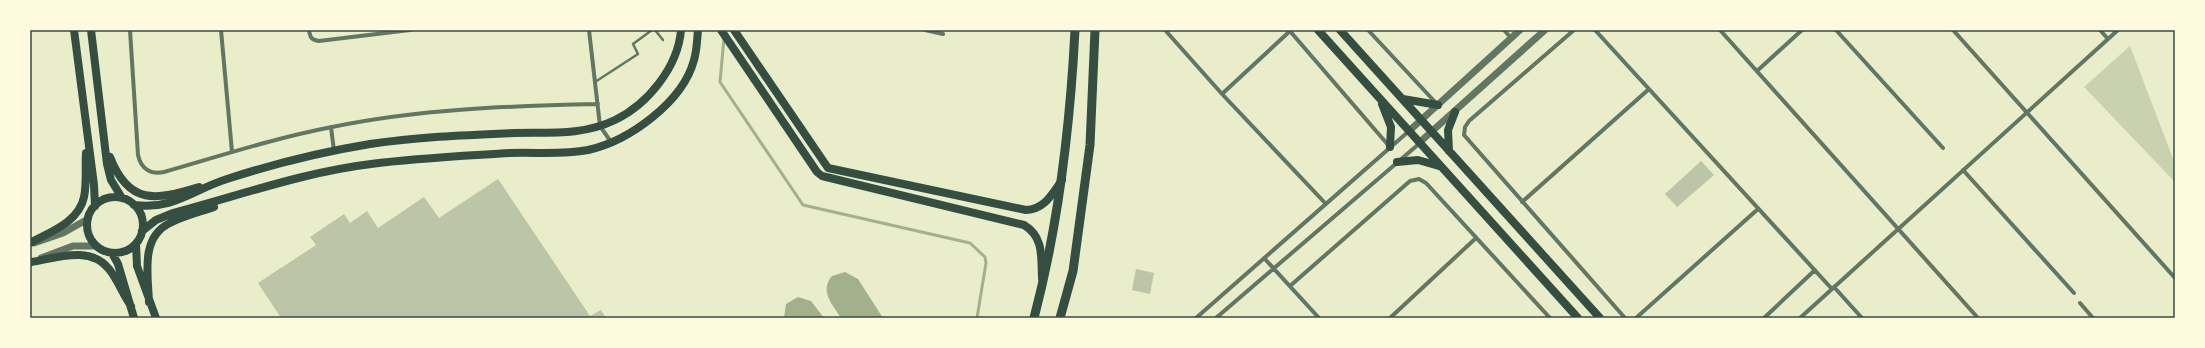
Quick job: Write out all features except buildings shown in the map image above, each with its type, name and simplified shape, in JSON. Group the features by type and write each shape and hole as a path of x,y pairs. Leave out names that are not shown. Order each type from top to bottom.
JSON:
{"highway":[{"path":"1034,318 1051,251 1063,178 1075,30"},
{"path":"1060,318 1073,271 1090,145 1095,30"}],"main road":[{"path":"74,30 87,141 94,184 95,206"},
{"path":"91,30 104,141 111,180 122,198 134,205 148,207 168,204 225,180"},
{"path":"104,141 121,181 141,194 155,197 167,197 275,165 370,144 513,133 574,133 616,120 632,109 658,84 676,52 681,30"},
{"path":"142,231 156,220 173,213 322,172 372,164 512,153 568,153 612,143 639,128 671,99 682,84 694,61 698,30"},
{"path":"721,30 817,172 822,176 1024,225 1034,232 1040,242 1042,288"},
{"path":"734,30 828,168 1026,210 1038,208 1046,202 1063,178"},
{"path":"1318,30 1578,318"},
{"path":"1340,30 1600,318"},
{"path":"1380,98 1391,127 1390,147"},
{"path":"1402,99 1438,105"},
{"path":"1449,151 1448,130 1455,112"},
{"path":"30,244 68,221 81,206 85,195 87,141"},
{"path":"1397,162 1418,160 1428,161 1443,168"},
{"path":"122,198 108,198 95,206 88,219 88,234 96,246 112,253 125,251 136,244"},
{"path":"149,302 147,257 151,244 160,230 170,222 214,207 226,199"},
{"path":"134,205 142,217 142,231 136,244 137,266 156,318"},
{"path":"112,253 118,264 134,318"},
{"path":"30,262 77,254 93,257 109,270 131,306"}],"street":[{"path":"130,30 139,161 147,171 158,173 232,152 331,127 441,112 520,106 598,104"},
{"path":"221,30 232,152"},
{"path":"309,30 310,36 314,40 319,41 410,30"},
{"path":"589,30 600,126 612,143"},
{"path":"925,30 943,34"},
{"path":"1165,30 1222,94 1326,204"},
{"path":"1222,94 1289,30 1390,147"},
{"path":"1368,30 1438,105"},
{"path":"1504,30 1511,38"},
{"path":"1196,318 1409,131 1520,30"},
{"path":"1216,318 1455,112 1545,30"},
{"path":"1574,30 1465,127 1466,138 1625,318"},
{"path":"1595,30 1758,209 1862,318"},
{"path":"1720,30 1899,228 1978,318"},
{"path":"1757,71 1802,30"},
{"path":"1836,30 1943,148"},
{"path":"1953,30 2175,278"},
{"path":"2100,30 2108,39"},
{"path":"1800,318 2118,30"},
{"path":"1522,202 1649,89"},
{"path":"331,127 334,152"},
{"path":"1963,170 2074,293"},
{"path":"1290,286 1414,179 1419,179 1426,183 1550,318"},
{"path":"1636,318 1758,209"},
{"path":"30,244 63,233 88,219"},
{"path":"1390,318 1476,238"},
{"path":"30,262 74,246 96,246"},
{"path":"1264,258 1319,318"},
{"path":"1764,318 1815,270"},
{"path":"2080,303 2093,318"}],"lane":[{"path":"595,82 610,74 638,54 633,44 654,30 663,40"}],"shaded area":[{"path":"2130,46 2175,164 2175,182 2084,87"},
{"path":"845,272 858,279 883,318 841,318 831,303 827,292 827,287 832,276"},
{"path":"798,297 811,301 824,318 784,318 786,304"}],"waterway":[{"path":"724,38 720,82 803,205 970,243 985,257 986,263 977,318"}]}
